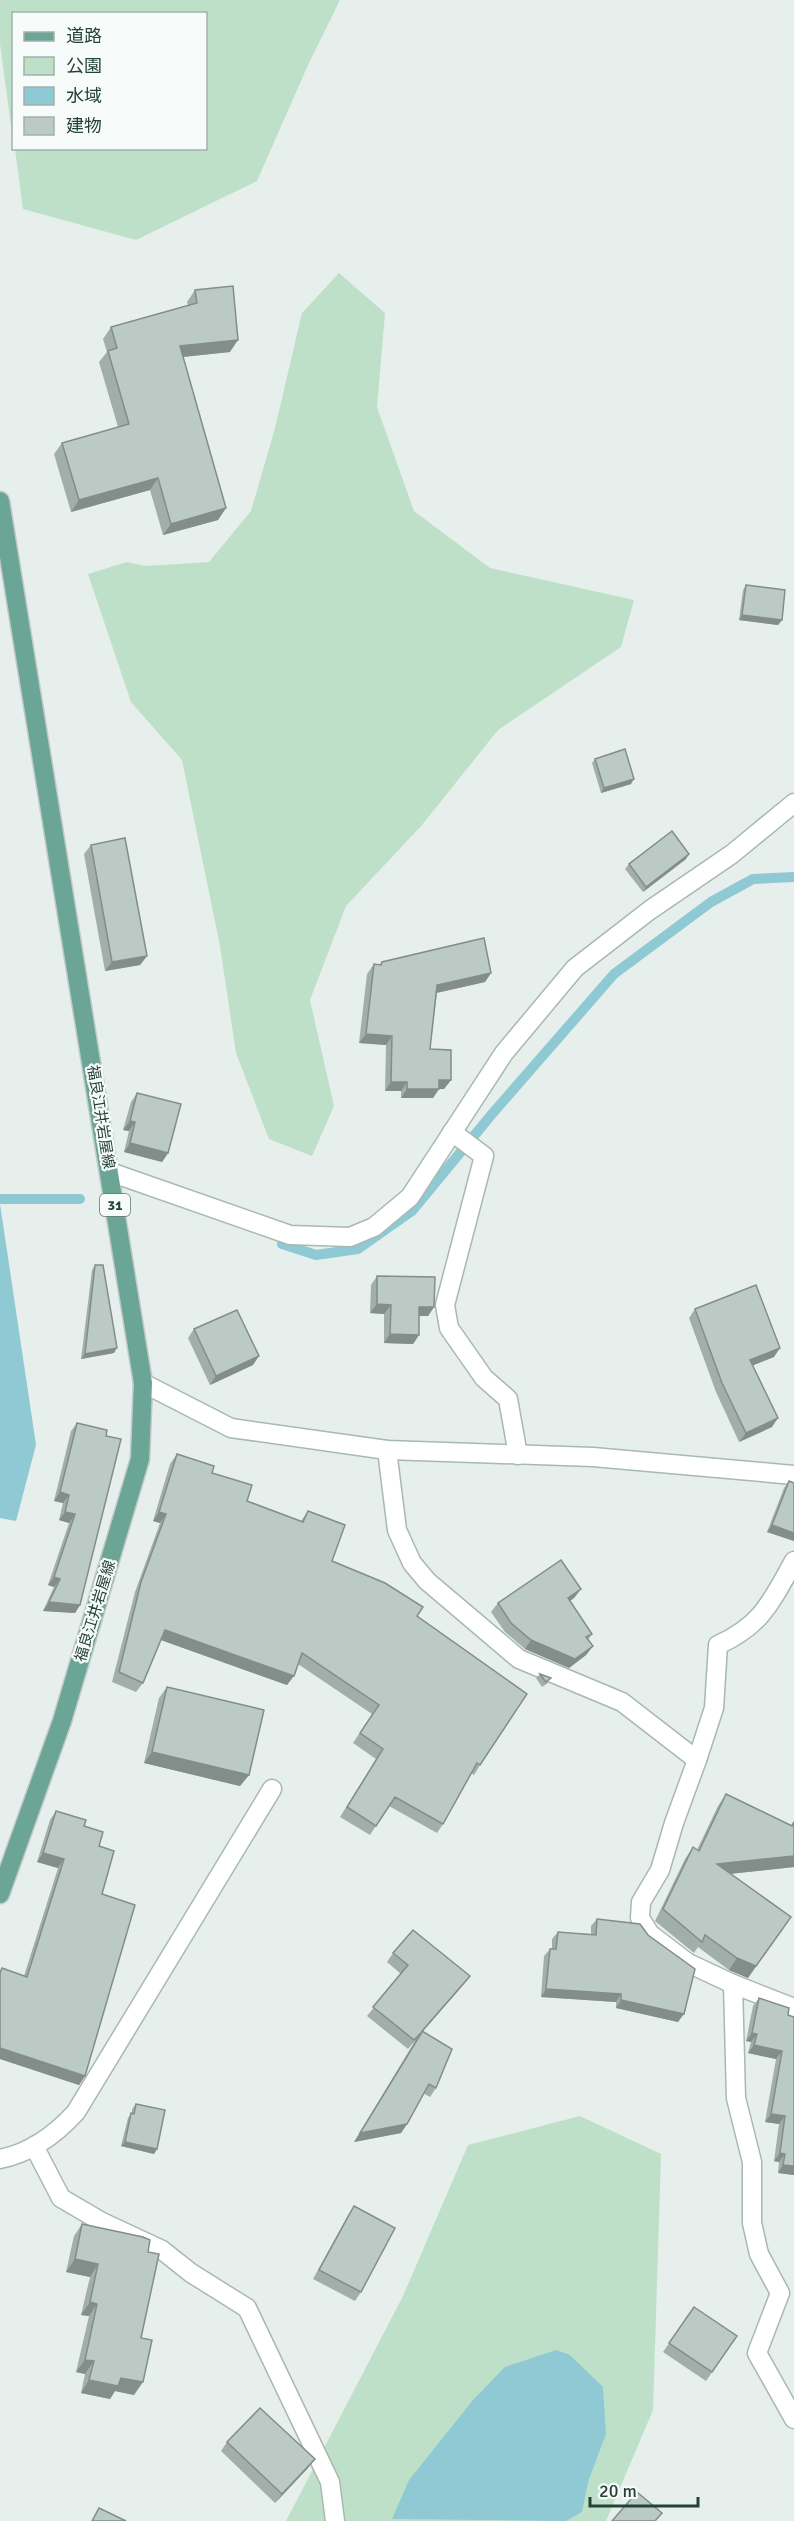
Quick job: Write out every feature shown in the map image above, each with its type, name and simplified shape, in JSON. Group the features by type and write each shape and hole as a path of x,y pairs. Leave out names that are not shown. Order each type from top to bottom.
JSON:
{"main road":[{"name":"福良江井岩屋線","path":"0,501 143,1383 140,1459 62,1721 0,1894"}],"street":[{"path":"110,1172 290,1234 350,1237 374,1227 410,1197 504,1053 575,968 650,910 732,854 794,803"},
{"path":"452,1132 484,1156 445,1305 449,1328 484,1378 508,1399 518,1455"},
{"path":"143,1383 231,1428 387,1450 593,1457 794,1475"},
{"path":"387,1450 398,1530 412,1563 427,1581 519,1659 622,1702 697,1760"},
{"path":"794,1562 760,1618 741,1634 718,1645 714,1708 660,1870 641,1902 640,1918 650,1934 688,1963 794,2008"},
{"path":"0,2158 34,2146 58,2131 76,2112 272,1789"},
{"path":"733,1984 736,2097 752,2162 752,2223 759,2254 780,2293 757,2353 794,2420"},
{"path":"34,2146 61,2198 102,2222 162,2250 191,2273 247,2308 330,2482 335,2521"}],"green space":[{"path":"0,0 340,0 308,65 257,181 136,240 23,209 15,150 207,150 207,12 12,12 12,134 0,44"},
{"path":"339,273 385,313 377,407 414,511 490,568 634,600 621,647 498,730 422,825 346,906 310,1000 334,1106 312,1156 269,1139 236,1053 220,946 182,760 131,702 88,574 127,562 146,566 209,562 251,511 275,428 302,313"},
{"path":"580,2116 661,2154 653,2410 606,2521 286,2521 403,2296 468,2145"}],"water":[{"path":"0,1204 36,1445 16,1521 0,1518"},
{"path":"556,2350 570,2355 603,2387 606,2434 588,2482 582,2512 566,2521 392,2519 409,2480 473,2400 505,2367"}],"building":[{"path":"233,286 238,340 180,346 226,508 171,524 158,478 79,500 62,443 129,424 108,351 117,348 111,327 197,303 195,290"},
{"path":"746,585 785,590 782,620 742,615"},
{"path":"625,749 634,779 604,788 595,759"},
{"path":"672,831 689,854 646,887 629,864"},
{"path":"125,838 147,956 112,962 91,845"},
{"path":"484,938 491,973 437,985 430,1049 451,1050 451,1080 439,1080 439,1089 407,1089 407,1082 391,1082 392,1036 366,1034 374,964 381,965 382,962"},
{"path":"137,1093 181,1104 168,1153 130,1143 135,1122 130,1121"},
{"path":"95,1265 103,1265 117,1348 85,1354"},
{"path":"377,1276 435,1277 434,1307 419,1307 419,1335 390,1334 391,1305 377,1304"},
{"path":"756,1285 780,1348 750,1360 778,1418 746,1433 722,1383 695,1309"},
{"path":"237,1310 259,1356 216,1376 194,1329"},
{"path":"77,1423 107,1430 106,1436 121,1439 80,1605 49,1602 60,1579 54,1577 75,1514 65,1512 69,1495 60,1492"},
{"path":"177,1454 214,1466 212,1473 252,1485 247,1501 303,1522 308,1511 345,1525 332,1561 385,1583 423,1607 417,1616 527,1694 480,1765 477,1763 443,1824 395,1797 376,1826 347,1807 383,1749 360,1733 379,1705 302,1653 294,1676 165,1630 143,1683 119,1672 141,1582 166,1514 159,1512"},
{"path":"789,1481 794,1483 794,1533 772,1525"},
{"path":"561,1560 581,1589 568,1598 592,1634 586,1637 593,1646 575,1659 531,1640 511,1623 498,1603"},
{"path":"540,1674 551,1678 546,1682"},
{"path":"167,1687 264,1710 249,1775 152,1752"},
{"path":"726,1794 792,1826 794,1822 794,1856 717,1864 791,1917 756,1966 737,1958 705,1935 702,1942 663,1909 693,1847 699,1851"},
{"path":"56,1811 86,1820 84,1826 103,1832 99,1846 114,1851 102,1894 135,1905 85,2076 0,2048 0,1973 2,1968 27,1977 64,1859 43,1853"},
{"path":"597,1919 640,1924 648,1935 695,1969 684,2014 621,2000 621,1994 546,1989 550,1949 556,1949 558,1932 596,1935"},
{"path":"413,1930 470,1976 422,2031 452,2049 436,2088 429,2084 407,2124 360,2133 422,2032 414,2040 373,2007 408,1965 393,1953"},
{"path":"759,1998 789,2008 788,2015 794,2017 794,2166 783,2165 785,2154 780,2153 785,2116 771,2114 782,2051 754,2045 757,2034 752,2033"},
{"path":"136,2104 165,2110 157,2149 125,2142 131,2113 134,2114"},
{"path":"354,2206 395,2228 361,2292 319,2270"},
{"path":"82,2224 143,2237 150,2240 148,2252 159,2254 141,2338 152,2340 143,2382 121,2378 118,2386 89,2380 94,2361 85,2360 97,2304 90,2302 98,2264 75,2259"},
{"path":"694,2307 737,2336 712,2372 669,2343"},
{"path":"260,2408 315,2459 282,2494 227,2442"},
{"path":"637,2492 662,2513 655,2521 612,2521"},
{"path":"99,2508 126,2521 92,2521"}],"waterway":[{"path":"282,1244 316,1255 358,1249 412,1211 492,1114 614,974 711,902 753,879 794,877"},
{"path":"0,1199 80,1199"}]}
